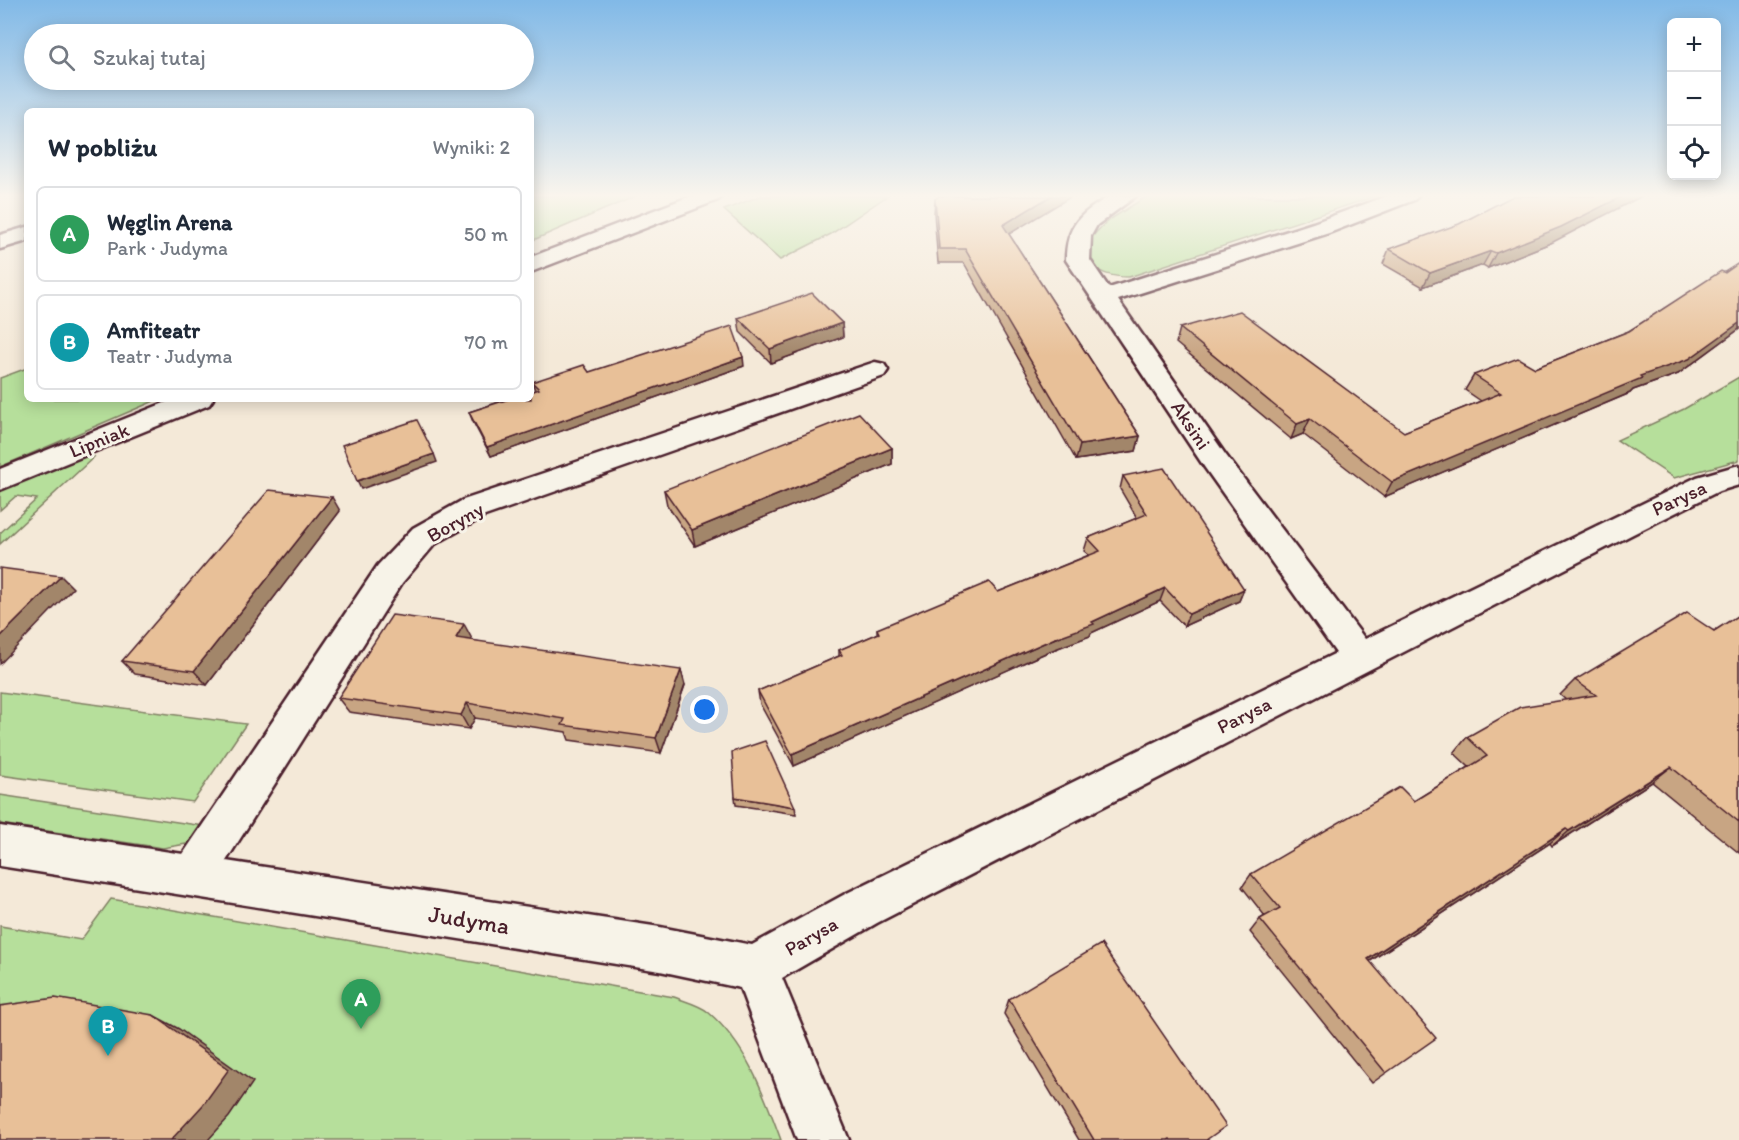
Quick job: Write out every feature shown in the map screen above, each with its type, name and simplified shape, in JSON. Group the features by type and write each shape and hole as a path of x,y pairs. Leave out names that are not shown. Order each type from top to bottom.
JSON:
{"street":[{"path":"534,264 572,249"},
{"name":"Aksini","path":"1078,249 1078,260 1215,461 1359,658"},
{"path":"1104,297 1252,249"},
{"name":"Boryny","path":"192,877 390,574 424,536 474,508 875,370"},
{"name":"Lipniak","path":"0,480 192,402"},
{"name":"Parysa","path":"755,968 862,908 1359,658 1708,484 1739,475"},
{"name":"Judyma","path":"0,846 660,949 755,968"},
{"path":"755,968 823,1140"}],"green space":[{"path":"768,249 801,249 780,260"},
{"path":"1089,249 1214,249 1129,277 1100,271 1091,264"},
{"path":"24,369 24,402 152,402 0,467 0,378"},
{"path":"1739,377 1739,460 1674,478 1617,440 1684,409"},
{"path":"85,455 94,457 0,544 0,533 37,499 16,496 0,510 0,489"},
{"path":"0,692 246,724 193,802 0,775"},
{"path":"0,795 210,827 192,843 163,848 0,824"},
{"path":"111,899 674,997 701,1007 722,1025 733,1039 753,1071 781,1140 0,1140 0,926 81,940"}],"building":[{"path":"965,249 1019,249 1140,436 1080,445"},
{"path":"1389,249 1506,249 1496,253 1491,251 1430,273"},
{"path":"1739,263 1739,323 1689,359 1640,376 1642,378 1392,482 1310,419 1297,424 1180,328 1240,311 1404,432 1501,393 1474,375 1518,358 1535,368 1629,331 1721,271 1725,273"},
{"path":"812,293 842,323 770,349 738,318"},
{"path":"732,326 743,357 487,447 469,412 500,402 534,402 534,391 539,389 534,381 584,365 589,372"},
{"path":"859,413 892,448 692,530 664,490"},
{"path":"417,420 434,454 357,481 342,445"},
{"path":"1164,468 1244,589 1189,614 1165,588 1092,622 1094,624 1053,639 792,754 758,691 842,655 839,650 879,633 877,629 989,582 998,592 1100,551 1088,538 1147,514 1123,476"},
{"path":"269,490 332,497 194,671 122,661"},
{"path":"0,568 61,576 0,637"},
{"path":"1687,613 1714,631 1737,616 1739,618 1739,822 1671,767 1569,831 1566,829 1368,959 1436,1038 1386,1073 1260,919 1280,908 1251,874 1400,787 1414,801 1487,756 1467,737 1520,707 1596,695 1575,680"},
{"path":"392,615 464,624 456,638 681,670 656,738 562,725 565,719 467,703 461,715 338,698"},
{"path":"765,741 795,807 735,797 732,752"},
{"path":"1101,944 1226,1126 1206,1140 1094,1140 1009,999"},
{"path":"55,998 153,1015 229,1069 203,1105 171,1140 0,1140 0,1006"}],"place":[{"name":"Węglin Arena","path":"361,1029"},
{"name":"Amfiteatr","path":"108,1056"}]}
